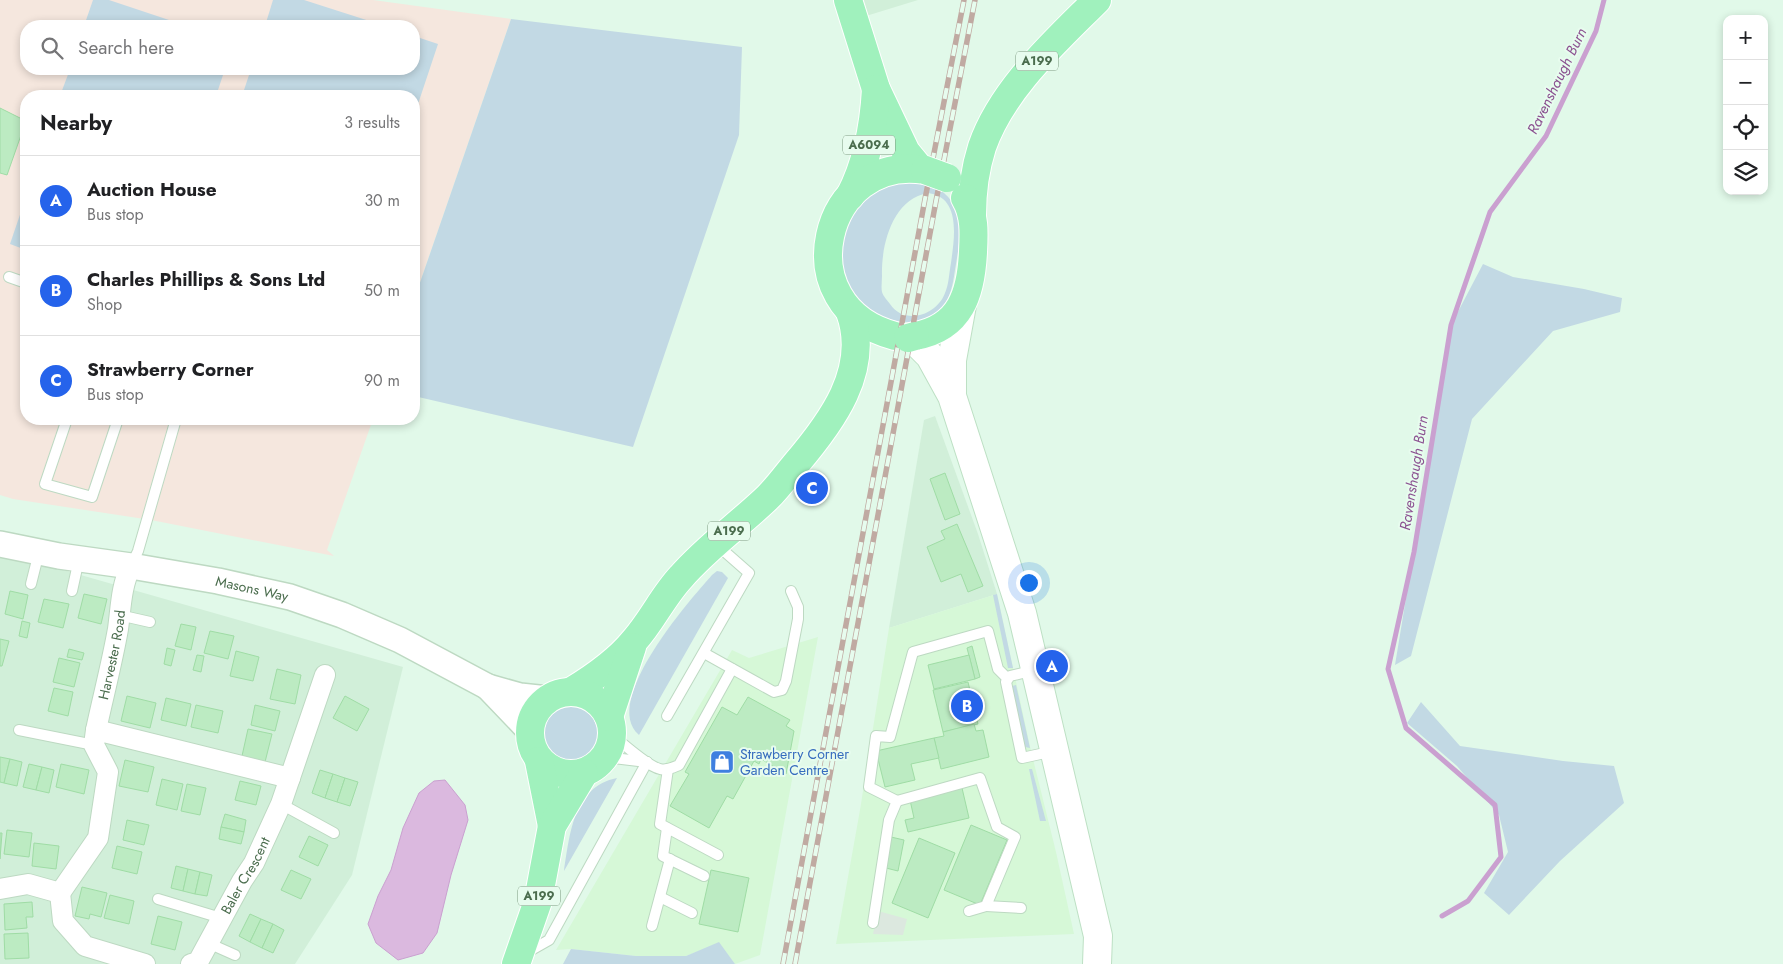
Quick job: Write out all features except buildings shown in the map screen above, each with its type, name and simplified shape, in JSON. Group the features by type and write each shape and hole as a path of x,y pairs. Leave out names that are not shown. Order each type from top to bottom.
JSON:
{"main road":[{"name":"A6094","path":"848,0 876,89 906,152 936,172"},
{"name":"A199","path":"904,338 869,325 850,312 836,293 827,259 828,240 833,224 849,197 872,178 889,172 936,172 961,162 988,131 1019,83 1058,38 1097,0"},
{"name":"A6094","path":"849,197 867,150 875,112 876,89"},
{"name":"A199","path":"852,376 880,345 904,338 929,334 940,329 950,321 962,305 972,270 973,186 988,131"},
{"name":"A199","path":"936,172 962,193 972,215"},
{"path":"952,396 952,360 962,305"},
{"name":"A199","path":"517,961 538,901 552,826 539,761 531,745 530,730 533,715 539,706 598,676 634,641 680,577 769,496 812,446 841,401 852,376 856,340 850,312"},
{"path":"904,338 933,360 952,396 1022,613 1098,936 1097,964"},
{"name":"A199","path":"552,826 603,746 617,688 634,641"},
{"path":"539,761 548,768 570,775 603,746 597,701 583,694 560,695"}],"street":[{"name":"Masons Way","path":"0,544 39,552 218,580 299,600 342,614 400,640 488,687 520,696 560,695"},
{"name":"Harvester Road","path":"95,738 120,615 123,589 131,566"},
{"name":"Baler Crescent","path":"191,964 198,962 220,918 254,863 290,778 325,675"},
{"name":"Masons Way","path":"488,687 530,730"},
{"path":"145,964 85,946 63,921 60,892 98,838 108,772 95,738 202,755 290,778"},
{"path":"0,890 28,884 60,892"}],"lane":[{"path":"9,277 20,281"},
{"path":"64,425 45,484 92,497 116,425"},
{"path":"131,566 140,544 174,425"},
{"path":"667,716 749,573 716,543"},
{"path":"31,584 39,552"},
{"path":"72,591 79,558"},
{"path":"704,653 774,692 782,690 786,681 798,619 798,607 791,591"},
{"path":"120,615 150,622"},
{"path":"986,906 1015,837 997,827 980,778 897,801 869,787 876,736 890,737 913,652 988,631 998,669 1007,678"},
{"path":"603,746 647,762 660,770 679,765 732,669"},
{"path":"1007,678 1018,673 1036,670"},
{"path":"1007,678 1006,682 1022,758 1054,751"},
{"path":"18,730 95,738"},
{"path":"603,746 647,762"},
{"path":"517,961 548,940 647,762"},
{"path":"668,769 660,824 718,855"},
{"path":"873,923 889,820 897,801"},
{"path":"280,804 334,833"},
{"path":"667,828 663,856 704,876"},
{"path":"652,926 670,860"},
{"path":"660,897 692,912"},
{"path":"158,899 220,918"},
{"path":"968,910 986,906 1021,908"},
{"path":"208,942 235,955"}],"shaded area":[{"path":"0,0 373,0 511,19 420,283 420,90 20,90 20,425 371,425 327,550 334,556 151,520 13,499 0,495"},
{"path":"93,0 109,0 169,20 86,20"},
{"path":"273,0 304,0 366,20 267,20"},
{"path":"861,0 918,0 866,16"},
{"path":"511,19 742,47 739,135 633,447 420,397 420,283"},
{"path":"420,38 438,44 420,98 420,90 244,90 249,75 420,75"},
{"path":"68,75 223,75 218,90 62,90"},
{"path":"916,182 944,193 951,200 955,208 959,226 957,255 948,298 935,314 927,319 909,322 879,316 866,309 860,303 847,284 839,252 850,217 857,208 873,194 886,187","holes":["928,193 939,196 946,202 951,211 954,232 946,290 941,301 928,312 920,315 904,315 896,311 882,292 882,264 887,238 897,214 905,204 916,197"]},
{"path":"20,215 20,248 10,244"},
{"path":"1483,264 1513,277 1584,289 1622,298 1620,312 1553,331 1472,419 1411,656 1395,665 1451,325"},
{"path":"935,416 978,534 997,594 889,628 924,420"},
{"path":"0,552 403,667 352,875 295,964 0,964"},
{"path":"717,571 722,572 728,578 639,735 630,720 631,700 639,677 652,652 685,606"},
{"path":"997,594 1031,751 1074,934 836,944 860,810 889,628"},
{"path":"997,594 1013,668 1008,668 993,595"},
{"path":"818,637 760,955 735,964 719,943 686,956 636,956 571,949 556,950 732,650 749,658"},
{"path":"1016,685 1030,748 1025,747 1012,686"},
{"path":"1421,702 1460,746 1563,761 1614,766 1624,803 1560,861 1509,915 1484,893 1508,852 1499,815 1457,766 1407,723"},
{"path":"571,707 581,709 590,715 596,724 598,734 596,744 590,753 581,759 571,761 561,759 552,753 546,744 544,734 546,724 552,715 561,709"},
{"path":"1029,769 1032,769 1046,821 1040,821"},
{"path":"617,778 564,871 572,828 582,802 591,791 602,783"},
{"path":"445,780 465,805 468,820 451,875 437,933 423,953 398,960 376,943 368,924 378,896 391,870 403,828 419,793 434,781"},
{"path":"878,911 907,919 903,935 873,934"},
{"path":"719,942 735,964 563,964 571,949 636,956 686,956"}],"waterway":[{"name":"Ravenshaugh Burn","path":"1442,916 1468,901 1501,857 1495,805 1406,728 1388,669 1414,552 1451,325 1490,212 1546,136 1596,31 1604,0"}],"railway":[{"path":"783,964 925,199 964,0"},
{"path":"795,964 975,0"}],"place":[{"name":"Strawberry Corner","path":"812,488"},
{"name":"Auction House","path":"1052,666"},
{"name":"Charles Phillips & Sons Ltd","path":"967,706"},
{"name":"Strawberry Corner Garden Centre","path":"722,762"}]}
